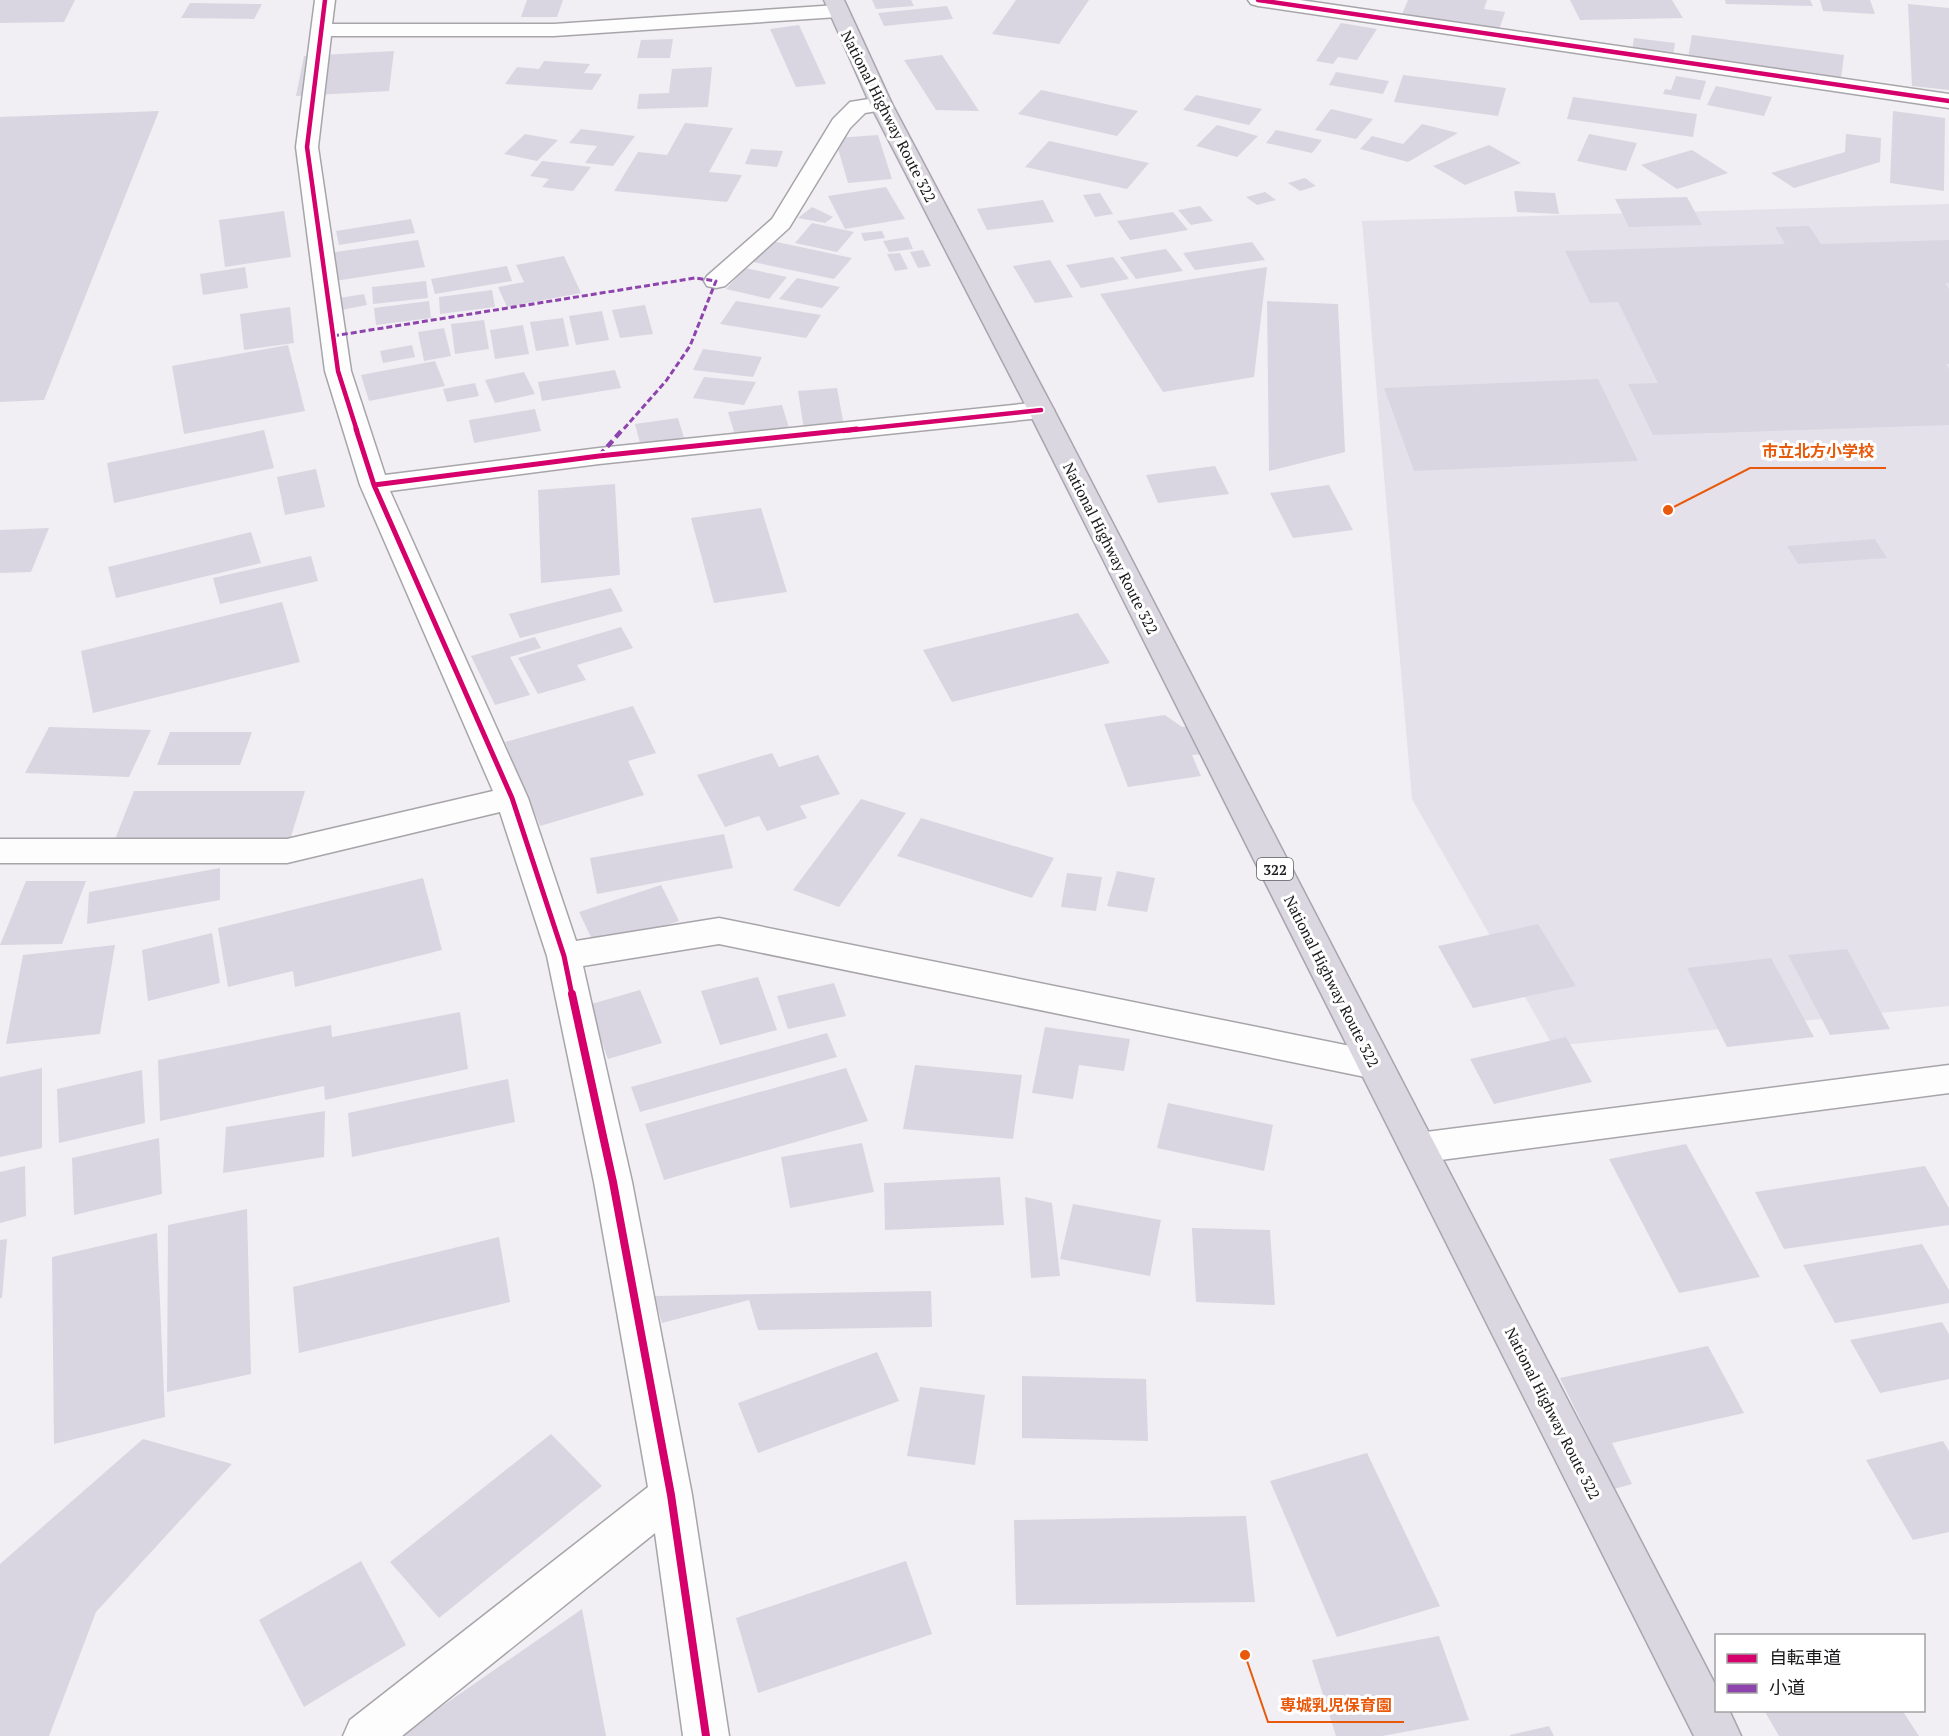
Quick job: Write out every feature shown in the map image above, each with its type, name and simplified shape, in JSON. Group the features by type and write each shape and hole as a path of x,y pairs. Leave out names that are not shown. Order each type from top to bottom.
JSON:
{"highway":[{"name":"National Highway Route 322","path":"836,5 881,104 1041,410 1718,1736"}],"street":[{"path":"1258,0 1377,9 1949,101"},
{"path":"706,1736 671,1495 613,1182 564,956 512,798 374,485 338,371 307,147 322,15 554,30 836,5"},
{"path":"716,281 781,223 841,124 858,107 881,104"},
{"path":"374,485 599,456 1041,410"},
{"path":"0,851 287,851 512,798"},
{"path":"564,956 719,931 1375,1065"},
{"path":"1418,1148 1949,1079"},
{"path":"366,1736 671,1495"}],"shaded area":[{"path":"1949,204 1949,1006 1553,1046 1412,799 1362,221"}],"building":[{"path":"0,0 75,0 64,22 0,23"},
{"path":"527,0 563,0 557,17 521,17"},
{"path":"872,0 911,0 914,6 876,9"},
{"path":"1016,0 1089,0 1059,44 992,34"},
{"path":"1408,0 1487,0 1484,9 1505,12 1499,30 1401,17"},
{"path":"1570,0 1672,0 1683,18 1580,20"},
{"path":"1725,0 1810,0 1813,6 1726,4"},
{"path":"1820,0 1870,0 1875,14 1823,11"},
{"path":"190,3 262,4 254,19 181,18"},
{"path":"1908,4 1949,8 1949,90 1912,86"},
{"path":"947,6 953,19 884,26 878,13"},
{"path":"1341,23 1377,29 1357,60 1338,57 1333,64 1316,61"},
{"path":"799,25 826,84 796,87 770,29"},
{"path":"1692,35 1844,55 1841,79 1688,58"},
{"path":"1634,38 1675,43 1673,56 1632,51"},
{"path":"673,39 670,58 637,58 641,40"},
{"path":"394,51 389,91 296,96 304,56"},
{"path":"942,55 979,111 936,110 904,60"},
{"path":"544,61 590,64 584,73 602,74 592,90 505,84 517,67 539,69"},
{"path":"712,67 708,107 637,109 639,94 669,93 672,69"},
{"path":"1336,72 1389,81 1383,94 1329,85"},
{"path":"1403,75 1506,88 1498,116 1394,102"},
{"path":"1676,76 1706,81 1700,100 1663,94 1665,89 1671,90"},
{"path":"1716,86 1772,97 1764,116 1707,105"},
{"path":"1041,90 1138,111 1117,136 1018,114"},
{"path":"1196,95 1262,109 1249,125 1183,110"},
{"path":"1573,97 1697,114 1693,137 1567,119"},
{"path":"1331,109 1373,119 1356,139 1315,130"},
{"path":"159,111 44,400 0,402 0,117"},
{"path":"1893,111 1945,118 1944,191 1890,183"},
{"path":"685,123 733,128 709,172 742,175 727,202 614,191 638,152 667,155"},
{"path":"1422,124 1458,133 1408,162 1360,149 1372,136 1403,144"},
{"path":"1217,125 1258,136 1237,157 1196,146"},
{"path":"581,129 635,136 613,166 585,163 597,146 569,143"},
{"path":"1276,130 1322,140 1312,153 1266,143"},
{"path":"525,134 558,140 537,161 504,154"},
{"path":"1589,134 1637,143 1626,171 1577,161"},
{"path":"1846,134 1881,138 1880,162 1794,188 1771,173 1845,152"},
{"path":"878,135 892,179 848,183 835,138"},
{"path":"1049,141 1149,163 1127,189 1025,167"},
{"path":"1489,145 1521,163 1465,185 1433,166"},
{"path":"751,149 783,151 777,167 745,164"},
{"path":"1692,150 1728,173 1677,189 1641,165"},
{"path":"542,161 591,167 573,191 542,187 549,179 530,176"},
{"path":"1305,178 1316,186 1300,191 1288,183"},
{"path":"886,187 905,219 845,229 828,196"},
{"path":"1514,191 1555,193 1559,214 1517,212"},
{"path":"1265,192 1276,200 1257,205 1246,197"},
{"path":"1100,193 1113,214 1095,217 1083,195"},
{"path":"1687,197 1702,225 1629,227 1615,199"},
{"path":"1043,200 1054,222 987,230 977,209"},
{"path":"1200,206 1213,221 1191,225 1178,210"},
{"path":"812,207 833,217 825,223 798,218"},
{"path":"284,211 291,257 225,267 219,220"},
{"path":"1173,212 1188,230 1130,240 1117,221"},
{"path":"411,219 415,233 339,245 336,231"},
{"path":"812,223 854,232 837,252 795,243"},
{"path":"1809,226 1821,244 1949,240 1949,283 1945,283 1949,289 1949,364 1946,364 1949,369 1949,425 1653,435 1628,384 1658,383 1618,302 1590,303 1565,251 1785,244 1775,227"},
{"path":"882,231 885,238 864,241 861,233"},
{"path":"908,237 913,249 889,252 883,241"},
{"path":"418,240 425,267 335,281 329,253"},
{"path":"772,241 852,258 834,279 753,262"},
{"path":"1252,242 1265,260 1195,270 1183,253"},
{"path":"1166,249 1183,271 1136,279 1120,257"},
{"path":"923,250 931,266 918,268 910,252"},
{"path":"900,253 908,269 895,271 887,254"},
{"path":"564,256 581,293 507,307 498,287 524,282 516,265"},
{"path":"1113,257 1129,279 1081,288 1066,265"},
{"path":"1050,260 1073,297 1035,303 1013,266"},
{"path":"507,266 512,281 435,294 431,279"},
{"path":"245,267 248,288 203,295 200,274"},
{"path":"1267,267 1254,377 1163,392 1100,294"},
{"path":"745,268 787,277 769,299 726,289"},
{"path":"797,278 840,287 822,308 779,299"},
{"path":"426,281 428,298 373,304 372,287"},
{"path":"492,290 495,307 440,314 439,297"},
{"path":"364,294 367,305 336,311 333,299"},
{"path":"429,301 431,318 376,325 374,308"},
{"path":"736,301 821,315 806,338 720,324"},
{"path":"1267,301 1338,304 1345,452 1269,471"},
{"path":"645,305 653,334 620,338 612,310"},
{"path":"290,307 294,343 244,350 240,314"},
{"path":"602,311 609,340 576,345 569,316"},
{"path":"563,318 569,346 536,351 530,322"},
{"path":"484,320 489,349 455,354 451,324"},
{"path":"523,325 529,354 495,359 490,330"},
{"path":"444,328 451,356 424,361 418,332"},
{"path":"288,345 305,411 184,434 172,366"},
{"path":"412,345 415,357 383,363 380,351"},
{"path":"703,349 762,357 753,377 693,370"},
{"path":"435,361 445,386 369,401 361,375"},
{"path":"615,370 621,388 542,401 538,382"},
{"path":"524,372 535,394 495,403 485,380"},
{"path":"704,377 756,382 744,405 693,398"},
{"path":"1598,379 1638,461 1414,471 1384,388"},
{"path":"475,383 479,396 447,402 443,389"},
{"path":"837,388 844,426 804,430 798,391"},
{"path":"782,405 789,428 735,435 728,412"},
{"path":"535,409 541,431 474,443 469,420"},
{"path":"678,418 685,441 641,447 635,424"},
{"path":"264,430 274,468 114,503 107,463"},
{"path":"1215,466 1229,494 1158,503 1146,475"},
{"path":"316,469 325,507 285,515 277,477"},
{"path":"615,484 620,575 541,583 538,490"},
{"path":"1329,485 1353,530 1293,538 1270,493"},
{"path":"761,508 787,592 714,603 691,518"},
{"path":"49,528 31,572 0,573 0,530"},
{"path":"251,532 261,563 116,598 108,567"},
{"path":"1875,539 1887,558 1798,564 1787,546"},
{"path":"311,556 318,581 220,604 213,578"},
{"path":"611,588 623,611 520,638 509,614"},
{"path":"282,602 300,662 93,713 81,651"},
{"path":"1078,613 1110,663 952,702 923,650"},
{"path":"621,627 633,648 577,665 586,680 538,694 518,658"},
{"path":"535,637 541,648 510,657 530,695 495,705 471,656"},
{"path":"633,706 656,753 628,761 644,795 540,826 505,742"},
{"path":"1165,715 1182,727 1191,726 1204,754 1192,755 1201,776 1128,787 1104,724"},
{"path":"49,727 151,730 129,777 25,773"},
{"path":"170,732 252,732 240,765 157,765"},
{"path":"772,753 779,767 818,755 840,794 800,806 807,818 767,831 759,816 725,827 697,775"},
{"path":"134,791 305,791 289,843 114,842"},
{"path":"861,799 906,813 839,907 793,890"},
{"path":"921,818 1054,858 1032,898 897,856"},
{"path":"724,834 733,868 597,894 590,858"},
{"path":"220,868 220,900 87,924 89,892"},
{"path":"1117,871 1155,878 1147,912 1107,906"},
{"path":"1067,873 1102,877 1096,911 1061,907"},
{"path":"423,878 442,950 295,987 293,971 228,987 218,928"},
{"path":"26,881 86,881 62,944 0,945"},
{"path":"661,885 679,921 596,948 579,912"},
{"path":"1538,924 1576,986 1473,1008 1438,946"},
{"path":"212,933 220,983 148,1001 142,950"},
{"path":"115,945 100,1034 6,1044 23,955"},
{"path":"1847,949 1890,1029 1830,1035 1788,955"},
{"path":"1771,958 1814,1037 1727,1047 1687,968"},
{"path":"758,977 777,1030 720,1045 701,991"},
{"path":"834,983 846,1016 788,1029 777,996"},
{"path":"640,990 662,1043 608,1059 588,1005"},
{"path":"460,1012 468,1069 325,1100 324,1086 160,1121 158,1060 331,1025 332,1037"},
{"path":"1045,1027 1130,1039 1124,1071 1079,1065 1073,1099 1032,1093"},
{"path":"827,1033 837,1057 640,1112 631,1087"},
{"path":"1566,1037 1592,1082 1494,1104 1470,1059"},
{"path":"915,1065 1022,1075 1013,1139 903,1129"},
{"path":"42,1068 42,1148 0,1157 0,1077"},
{"path":"846,1068 868,1121 664,1180 645,1124"},
{"path":"142,1070 145,1123 59,1143 57,1089"},
{"path":"508,1079 515,1122 352,1157 348,1113"},
{"path":"1168,1103 1273,1125 1264,1171 1157,1148"},
{"path":"325,1111 324,1157 223,1173 226,1127"},
{"path":"159,1138 162,1194 74,1215 72,1158"},
{"path":"862,1143 874,1192 790,1208 781,1157"},
{"path":"1686,1144 1760,1277 1679,1293 1609,1159"},
{"path":"25,1166 26,1216 0,1223 0,1172"},
{"path":"1925,1166 1949,1208 1949,1225 1784,1249 1755,1192"},
{"path":"1000,1177 1004,1225 885,1230 884,1183"},
{"path":"1025,1197 1052,1203 1060,1276 1031,1278"},
{"path":"1073,1204 1161,1220 1150,1276 1060,1259"},
{"path":"247,1209 251,1374 167,1392 168,1225"},
{"path":"1192,1228 1270,1230 1275,1305 1196,1302"},
{"path":"157,1233 165,1417 54,1444 52,1257"},
{"path":"499,1237 510,1302 299,1353 293,1287"},
{"path":"7,1239 2,1298 0,1298 0,1240"},
{"path":"1922,1244 1949,1290 1949,1303 1835,1323 1803,1265"},
{"path":"931,1291 932,1327 758,1330 749,1300 662,1323 654,1296"},
{"path":"1942,1322 1949,1334 1949,1379 1880,1393 1850,1340"},
{"path":"1708,1346 1744,1413 1612,1443 1632,1484 1614,1489 1560,1378"},
{"path":"877,1352 899,1401 758,1453 738,1403"},
{"path":"1022,1376 1146,1379 1148,1441 1022,1438"},
{"path":"920,1387 985,1395 975,1465 907,1456"},
{"path":"551,1434 602,1486 439,1618 390,1562"},
{"path":"143,1439 232,1464 96,1612 49,1736 0,1736 0,1564"},
{"path":"1943,1441 1949,1451 1949,1532 1913,1540 1866,1460"},
{"path":"1367,1453 1440,1606 1337,1637 1270,1481"},
{"path":"1246,1516 1255,1602 1016,1605 1014,1520"},
{"path":"361,1561 406,1645 304,1707 259,1620"},
{"path":"906,1561 932,1634 758,1693 736,1618"},
{"path":"582,1609 606,1736 402,1736 402,1734"},
{"path":"1439,1636 1469,1720 1382,1736 1336,1736 1312,1660"},
{"path":"1765,1712 1903,1712 1919,1736 1779,1736"},
{"path":"1549,1726 1554,1736 1510,1736 1510,1735"}],"marked path":[{"path":"333,336 695,278 716,281 690,346 666,381 599,456"}],"cycle path":[{"path":"325,0 307,147 338,371 374,485 512,798 564,956 613,1182 671,1495 706,1736"},
{"path":"1258,0 1949,101"},
{"path":"374,485 599,456 1041,410"}],"place":[{"name":"市立北方小学校","path":"1668,510"},
{"name":"専城乳児保育園","path":"1245,1655"}]}
